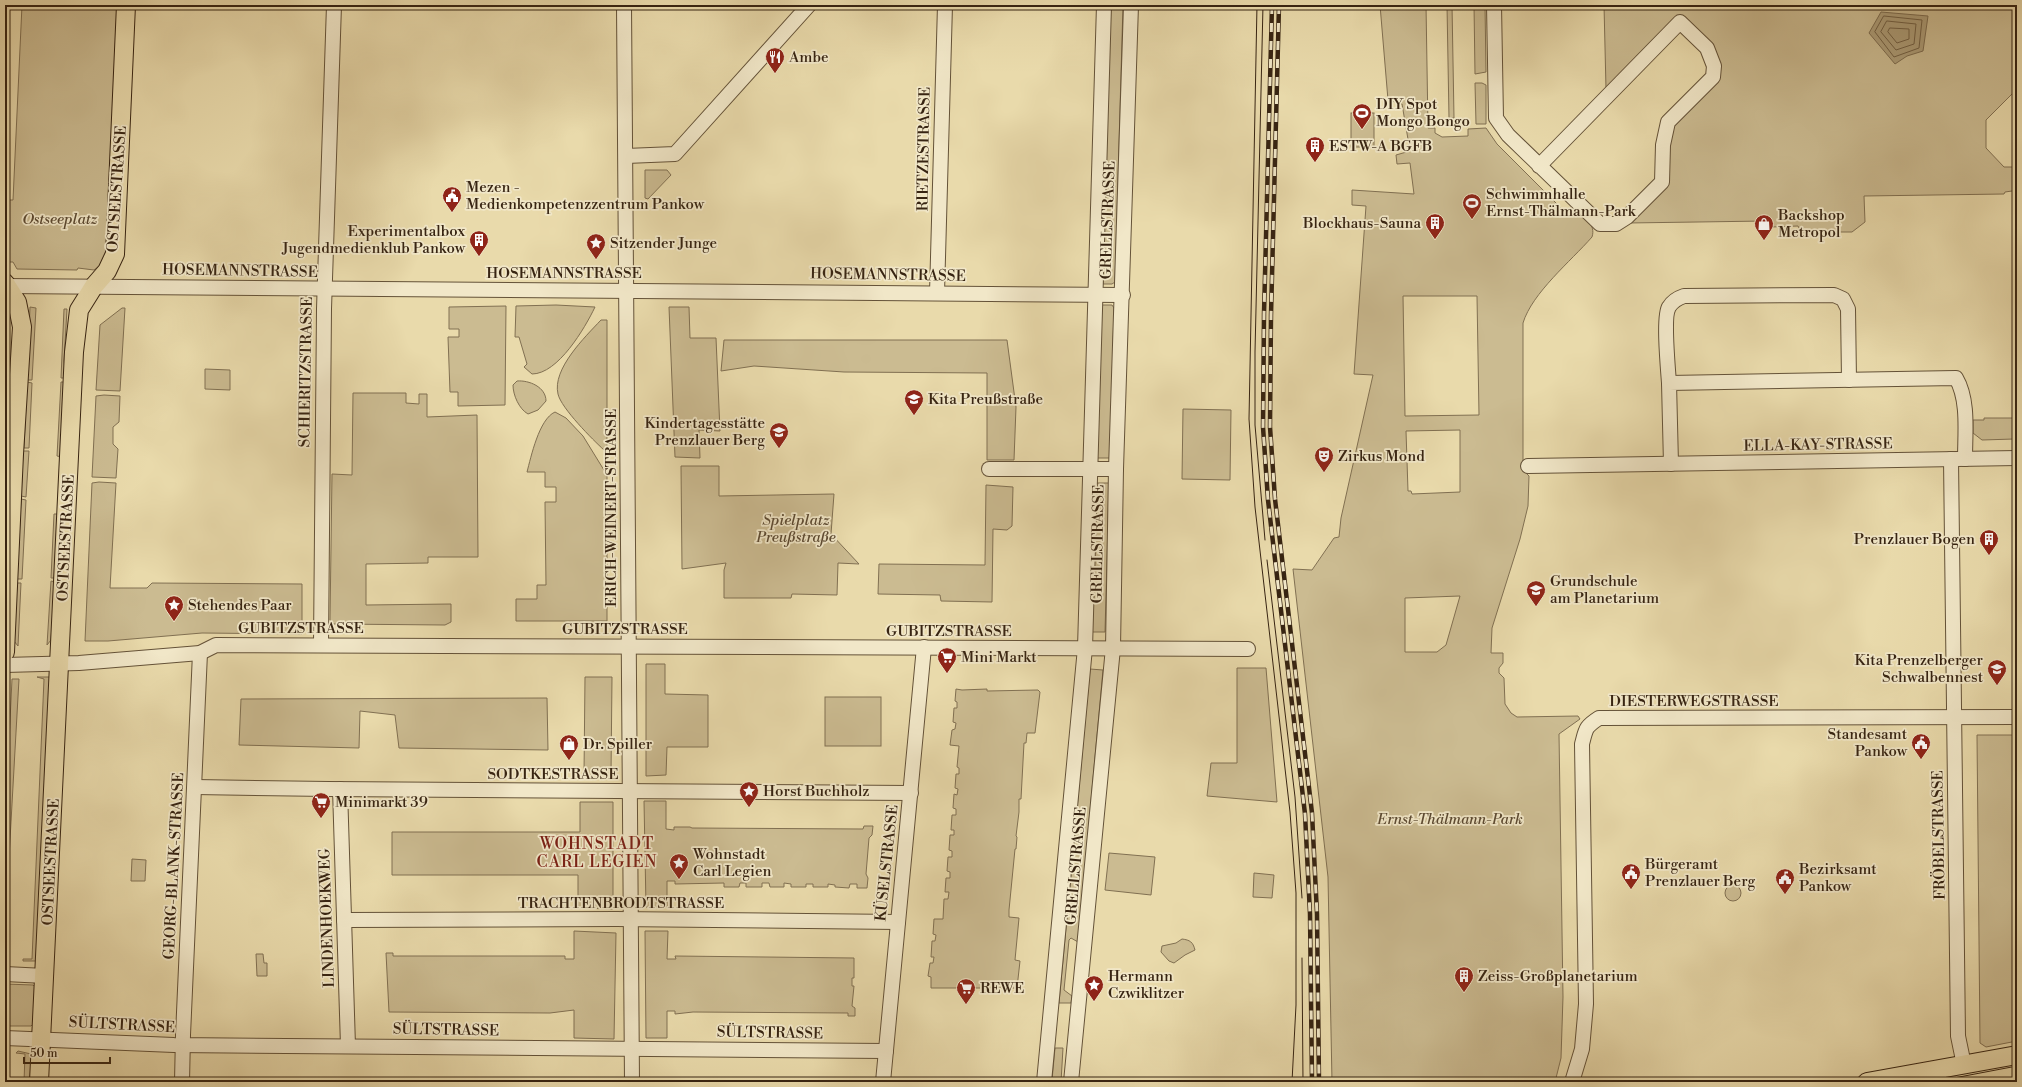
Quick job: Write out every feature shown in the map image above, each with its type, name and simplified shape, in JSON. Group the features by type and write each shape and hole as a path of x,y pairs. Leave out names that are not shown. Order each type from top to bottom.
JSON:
{"main road":[{"name":"OSTSEESTRASSE","path":"39,1082 74,352 79,310 94,286 107,271 115,254 126,5"},
{"path":"5,285 17,302 22,327 14,454 5,652"},
{"path":"1867,1082 2017,1055"}],"street":[{"name":"SCHIERITZSTRASSE","path":"321,644 325,289 334,5"},
{"name":"ERICH-WEINERT-STRASSE","path":"624,5 632,1082"},
{"path":"626,156 675,154 809,5"},
{"name":"RIETZESTRASSE","path":"938,293 945,5"},
{"name":"GRELLSTRASSE","path":"1044,1082 1085,648 1104,5"},
{"name":"GRELLSTRASSE","path":"1071,1082 1113,648 1116,469 1123,295 1131,5"},
{"path":"1494,5 1496,118 1508,135 1539,166 1600,224 1616,224 1627,217 1662,182 1663,145 1668,122 1713,77 1714,66 1707,48 1680,22 1539,166"},
{"name":"HOSEMANNSTRASSE","path":"5,285 1123,295"},
{"path":"1671,464 1666,320 1668,308 1675,300 1684,296 1834,295 1843,299 1848,309 1849,380"},
{"path":"1669,383 1956,378 1960,385 1965,413 1965,459"},
{"name":"ELLA-KAY-STRASSE","path":"1528,466 1790,463 2017,458"},
{"name":"FRÖBELSTRASSE","path":"1951,459 1958,1036 1964,1065"},
{"path":"989,469 1116,469"},
{"name":"GUBITZSTRASSE","path":"5,665 60,663 200,653 216,645 321,644 1248,650"},
{"name":"KÜSELSTRASSE","path":"883,1082 924,648"},
{"name":"GEORG-BLANK-STRASSE","path":"182,1082 200,653"},
{"name":"DIESTERWEGSTRASSE","path":"1572,1082 1582,1049 1586,1004 1582,744 1586,728 1599,718 2017,717"},
{"name":"SODTKESTRASSE","path":"195,787 911,793"},
{"name":"LINDENHOEKWEG","path":"340,789 348,1046"},
{"name":"TRACHTENBRODTSTRASSE","path":"344,920 630,919 898,922"},
{"path":"5,974 45,976"},
{"name":"SÜLTSTRASSE","path":"5,1038 41,1038 183,1045 886,1051"}],"green space":[{"name":"Ostseeplatz","path":"22,5 120,5 106,258 103,266 99,266 94,270 78,268 77,270 17,269 13,262 5,262 5,200 13,200"},
{"path":"1109,5 1123,5 1115,282 1112,284 1103,284"},
{"name":"Ernst-Thälmann-Park","path":"1380,5 1426,5 1428,128 1435,128 1435,133 1442,137 1468,136 1468,129 1486,128 1497,144 1562,209 1577,210 1583,215 1591,225 1593,233 1592,237 1543,289 1535,300 1523,323 1523,470 1529,476 1528,506 1520,539 1492,628 1491,653 1503,653 1503,663 1499,668 1499,673 1504,678 1505,704 1511,713 1517,717 1578,716 1580,719 1559,734 1563,997 1561,1058 1555,1082 1332,1082 1328,877 1293,569 1312,570 1334,538 1339,537 1341,518 1373,375 1354,374 1366,206 1352,205 1352,190 1414,194 1410,163 1397,164 1396,155 1410,151 1402,104 1388,100","holes":["1403,296 1477,296 1479,415 1405,416","1460,430 1460,492 1412,494 1411,491 1408,491 1406,431","1460,596 1446,645 1437,652 1405,652 1405,598"]},
{"path":"1447,5 1452,5 1454,118 1449,118"},
{"path":"1474,5 1485,5 1486,72 1475,74"},
{"path":"1604,5 2017,5 2017,89 1986,120 1986,148 2004,167 2017,167 2017,196 2012,191 2005,192 2004,194 1864,196 1865,222 1852,232 1801,232 1798,226 1772,227 1766,221 1628,223 1667,183 1667,145 1673,124 1717,77 1680,18 1606,89"},
{"path":"1475,83 1482,83 1486,85 1486,124 1476,124"},
{"name":"DIY Spot Mongo Bongo","path":"1351,113 1374,113 1374,147 1351,147"},
{"path":"645,170 667,170 671,175 648,199 645,198"},
{"path":"556,305 595,307 578,337 561,358 542,372 532,374 524,367 527,364 519,337 515,337 516,306"},
{"path":"1101,305 1112,305 1114,308 1110,458 1096,458"},
{"path":"506,306 505,405 458,406 458,392 450,392 448,337 459,337 459,329 449,329 449,307"},
{"path":"30,307 36,308 32,380 27,380"},
{"path":"669,307 689,307 690,338 716,338 720,431 699,430 700,458 675,457"},
{"path":"122,308 125,308 120,391 96,390 100,325"},
{"path":"64,309 67,309 64,361 66,378 61,378"},
{"path":"601,320 607,320 607,450 604,450 578,424 565,407 560,400 557,384 560,374 571,354"},
{"path":"724,340 1007,340 1016,407 1014,460 987,460 987,373 844,372 754,366 721,371"},
{"path":"205,369 230,370 230,390 205,389"},
{"path":"517,381 536,385 543,392 546,401 538,410 528,414 519,405 513,389 513,385"},
{"path":"27,382 32,383 29,448 24,448"},
{"path":"61,382 66,382 62,457 57,456"},
{"path":"353,393 406,393 406,403 419,404 419,394 427,394 427,417 477,415 478,557 428,557 428,563 366,564 366,605 451,604 451,622 445,625 334,624 330,620 332,474 352,475"},
{"path":"96,396 120,396 119,422 113,427 113,444 118,449 116,478 92,477"},
{"path":"1183,409 1231,410 1230,480 1182,479"},
{"path":"555,412 566,418 583,436 607,475 607,621 516,621 516,599 537,599 537,585 546,585 545,502 556,502 556,487 545,487 545,472 527,472 533,448 540,430 549,416"},
{"path":"1984,418 2013,418 2013,420 2017,420 2017,437 2014,439 1982,440 1973,433 1973,420 1984,420"},
{"path":"23,451 29,451 26,497 21,496"},
{"name":"Spielplatz Preußstraße","path":"681,466 719,466 719,496 834,494 831,534 859,564 838,563 837,595 792,594 791,598 724,598 724,570 726,563 682,569"},
{"path":"92,483 116,483 110,588 147,588 152,583 302,584 302,634 202,633 108,641 85,641"},
{"path":"1096,483 1109,483 1105,632 1091,632"},
{"path":"986,485 1013,487 1012,526 1007,530 993,529 992,602 941,601 940,595 878,594 879,564 985,565"},
{"path":"21,499 26,500 22,579 17,579"},
{"path":"54,514 59,514 55,578 51,578"},
{"path":"51,581 55,582 51,640 47,645"},
{"path":"17,583 21,583 18,646 14,641"},
{"path":"646,664 665,664 665,694 708,695 708,747 667,747 666,775 646,776"},
{"path":"1237,668 1266,668 1277,802 1207,796 1211,763 1237,763"},
{"path":"1090,669 1103,670 1078,942 1071,938 1069,940 1064,990 1072,996 1071,1003 1059,1003"},
{"path":"37,677 50,677 39,961 23,961 23,959 32,959 44,679"},
{"path":"585,677 612,677 611,775 584,775"},
{"path":"12,679 19,679 5,929 5,826"},
{"path":"956,689 987,689 987,691 1038,690 1040,692 1035,733 1027,733 1026,743 1024,743 1021,799 1019,799 1016,849 1009,910 1009,917 1019,918 1015,960 1020,961 1017,988 931,988 931,977 928,976 930,963 933,963 934,957 931,957 932,941 935,941 936,935 933,934 934,919 943,919 944,899 948,899 949,892 945,892 946,878 950,878 950,872 947,871 948,857 952,857 952,851 949,850 950,835 954,835 954,830 951,830 952,815 956,815 956,809 953,808 954,794 957,795 958,789 955,788 956,774 959,774 959,768 957,767 959,746 950,745 952,730 955,729 956,723 953,722 954,708 957,708 957,702 955,701"},
{"path":"825,697 881,697 881,746 825,746"},
{"path":"547,698 548,750 399,748 395,715 360,711 359,748 239,745 241,699"},
{"path":"1977,735 2017,735 2017,1041 1986,1047 1980,1043"},
{"path":"644,801 666,801 666,829 674,830 674,827 863,829 864,826 873,826 872,835 869,838 866,874 868,878 867,888 857,888 857,884 850,884 849,888 835,887 835,885 828,884 828,887 813,887 813,884 806,884 806,887 791,887 791,884 784,883 784,887 770,887 769,883 762,883 762,887 746,887 746,883 740,883 739,887 724,887 724,883 675,884 675,881 667,881 667,907 646,907"},
{"path":"580,802 613,802 613,909 578,908 578,875 392,875 392,832 580,832"},
{"path":"1109,853 1155,857 1151,895 1105,890"},
{"path":"132,859 146,860 145,881 131,881"},
{"path":"1254,873 1274,875 1272,898 1253,897"},
{"path":"1733,885 1739,887 1741,893 1739,899 1733,901 1727,899 1725,893 1727,887"},
{"path":"574,931 616,933 614,1039 574,1038 574,1010 550,1013 389,1012 386,953 393,953 393,956 565,956 565,959 574,959"},
{"path":"645,931 668,931 667,959 676,959 675,956 854,958 852,1006 855,1008 855,1016 848,1016 848,1013 693,1012 675,1014 675,1011 667,1011 667,1038 646,1038"},
{"path":"1182,939 1191,942 1195,950 1174,963 1169,961 1161,952 1162,946 1176,943"},
{"path":"256,954 263,954 264,963 267,963 267,976 257,976"},
{"path":"5,984 33,985 36,988 34,1023 31,1026 5,1026"},
{"path":"1055,1048 1063,1048 1061,1082 1052,1080"},
{"path":"18,1051 31,1054 30,1082 24,1082 25,1054 16,1053"}],"water":[{"path":"1881,12 1928,16 1923,51 1907,56 1895,64 1869,33"}],"tram line":[{"path":"1257,5 1249,419 1255,507 1290,812 1296,893 1296,1005 1292,1082"},
{"path":"1263,5 1255,352 1255,425 1265,540"},
{"path":"1267,560 1295,797 1302,898"},
{"path":"1302,958 1303,1082"},
{"path":"1933,1082 2017,1066"}],"railway":[{"path":"1272,5 1264,314 1263,427 1268,500 1305,814 1310,914 1312,1082"},
{"path":"1279,5 1271,315 1270,427 1275,499 1312,813 1317,914 1319,1082"}],"place":[{"name":"Ambe","path":"775,74"},
{"name":"DIY Spot Mongo Bongo","path":"1362,130"},
{"name":"ESTW-A BGFB","path":"1315,163"},
{"name":"Mezen - Medienkompetenzzentrum Pankow","path":"452,213"},
{"name":"Schwimmhalle Ernst-Thälmann-Park","path":"1472,220"},
{"name":"Blockhaus-Sauna","path":"1435,240"},
{"name":"Backshop Metropol","path":"1764,241"},
{"name":"Experimentalbox Jugendmedienklub Pankow","path":"479,257"},
{"name":"Sitzender Junge","path":"596,260"},
{"name":"Kita Preußstraße","path":"914,416"},
{"name":"Kindertagesstätte Prenzlauer Berg","path":"779,449"},
{"name":"Zirkus Mond","path":"1324,473"},
{"name":"Prenzlauer Bogen","path":"1989,556"},
{"name":"Grundschule am Planetarium","path":"1536,607"},
{"name":"Stehendes Paar","path":"174,622"},
{"name":"Mini Markt","path":"947,674"},
{"name":"Kita Prenzelberger Schwalbennest","path":"1997,686"},
{"name":"Standesamt Pankow","path":"1921,760"},
{"name":"Dr. Spiller","path":"569,761"},
{"name":"Horst Buchholz","path":"749,808"},
{"name":"Minimarkt 39","path":"321,819"},
{"name":"Wohnstadt Carl Legien","path":"679,880"},
{"name":"Bürgeramt Prenzlauer Berg","path":"1631,890"},
{"name":"Bezirksamt Pankow","path":"1785,895"},
{"name":"Zeiss-Großplanetarium","path":"1464,993"},
{"name":"Hermann Czwiklitzer","path":"1094,1002"},
{"name":"REWE","path":"966,1005"}],"district":[{"name":"WOHNSTADT CARL LEGIEN","path":"597,853"}]}
